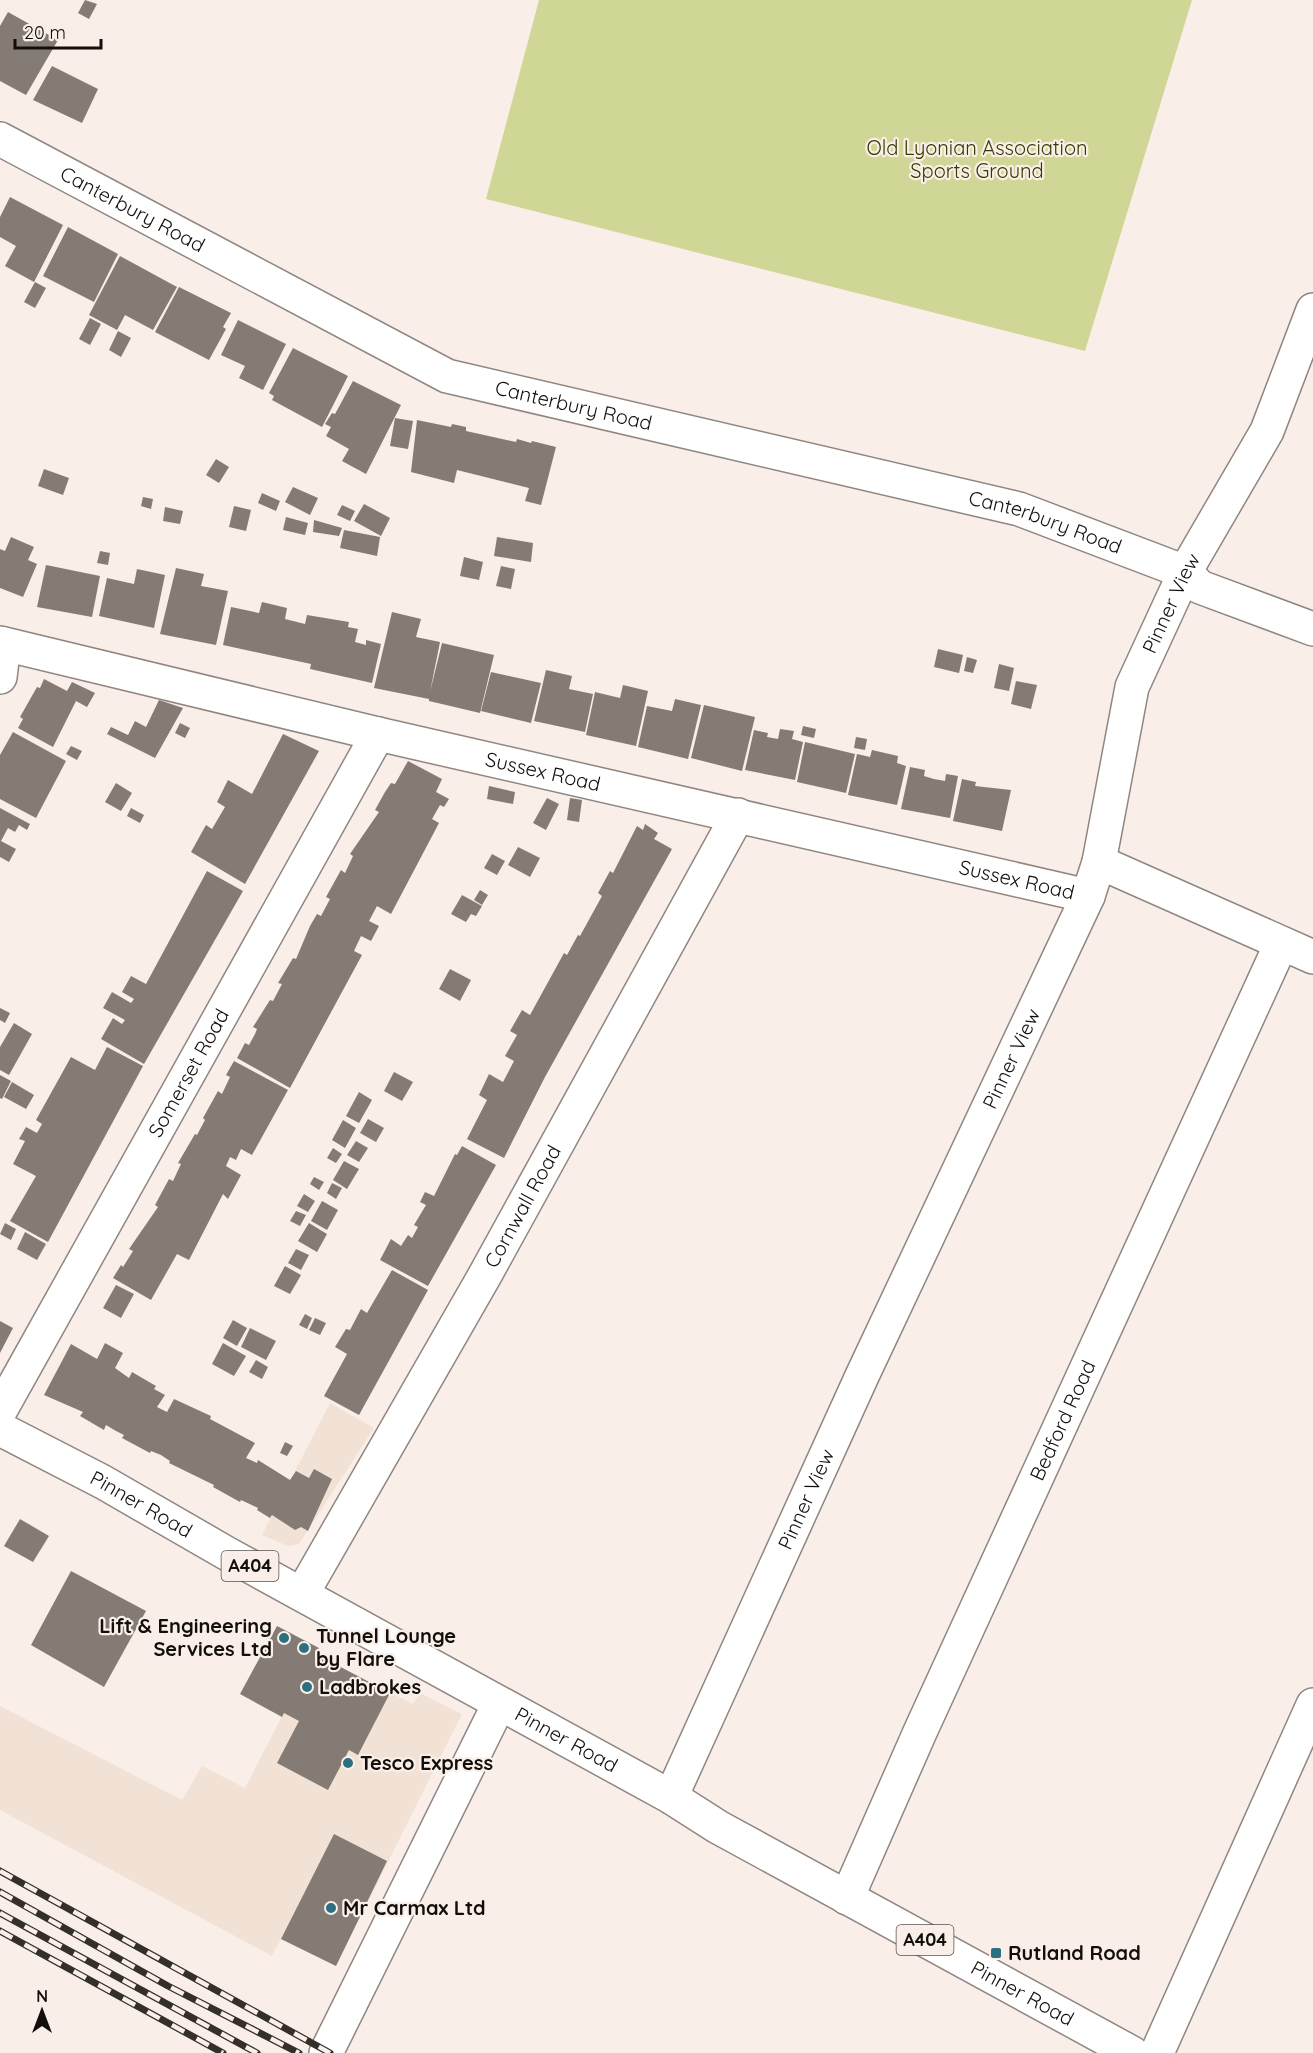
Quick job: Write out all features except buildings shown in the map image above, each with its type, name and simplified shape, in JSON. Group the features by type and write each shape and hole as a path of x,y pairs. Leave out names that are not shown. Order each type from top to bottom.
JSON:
{"street":[{"name":"Canterbury Road","path":"0,139 447,376 1019,509 1185,572 1200,587 1313,629"},
{"name":"Pinner View","path":"671,1797 862,1376 1088,896 1099,862 1132,687 1185,572 1267,431 1313,312"},
{"name":"Sussex Road","path":"2,644 378,734 1088,896"},
{"path":"0,677 2,644"},
{"name":"Somerset Road","path":"0,1412 378,734"},
{"name":"Cornwall Road","path":"302,1594 490,1264 738,815"},
{"name":"Sussex Road","path":"1099,862 1313,957"},
{"name":"Bedford Road","path":"847,1898 920,1731 1281,944"},
{"name":"Pinner Road","path":"0,1429 103,1482 499,1704 671,1797 718,1827 1132,2053"},
{"path":"326,2053 499,1704"},
{"path":"1156,2053 1313,1705"}],"shaded area":[{"path":"330,1403 374,1428 299,1544 288,1546 262,1535"},
{"path":"330,1662 413,1704 420,1693 462,1714 336,1966 281,1939 272,1956 0,1810 0,1706 182,1800 202,1766 245,1788 282,1716"}],"green space":[{"name":"Old Lyonian Association Sports Ground","path":"539,0 1192,0 1085,351 486,199"}],"railway":[{"path":"0,1871 330,2053"},
{"path":"0,1892 168,1986 299,2053"},
{"path":"0,1913 257,2053"},
{"path":"0,1931 223,2053"}],"place":[{"name":"Lift & Engineering Services Ltd","path":"284,1638"},
{"name":"Tunnel Lounge by Flare","path":"304,1648"},
{"name":"Ladbrokes","path":"307,1687"},
{"name":"Tesco Express","path":"348,1763"},
{"name":"Mr Carmax Ltd","path":"331,1908"},
{"name":"Rutland Road","path":"996,1953"}]}
